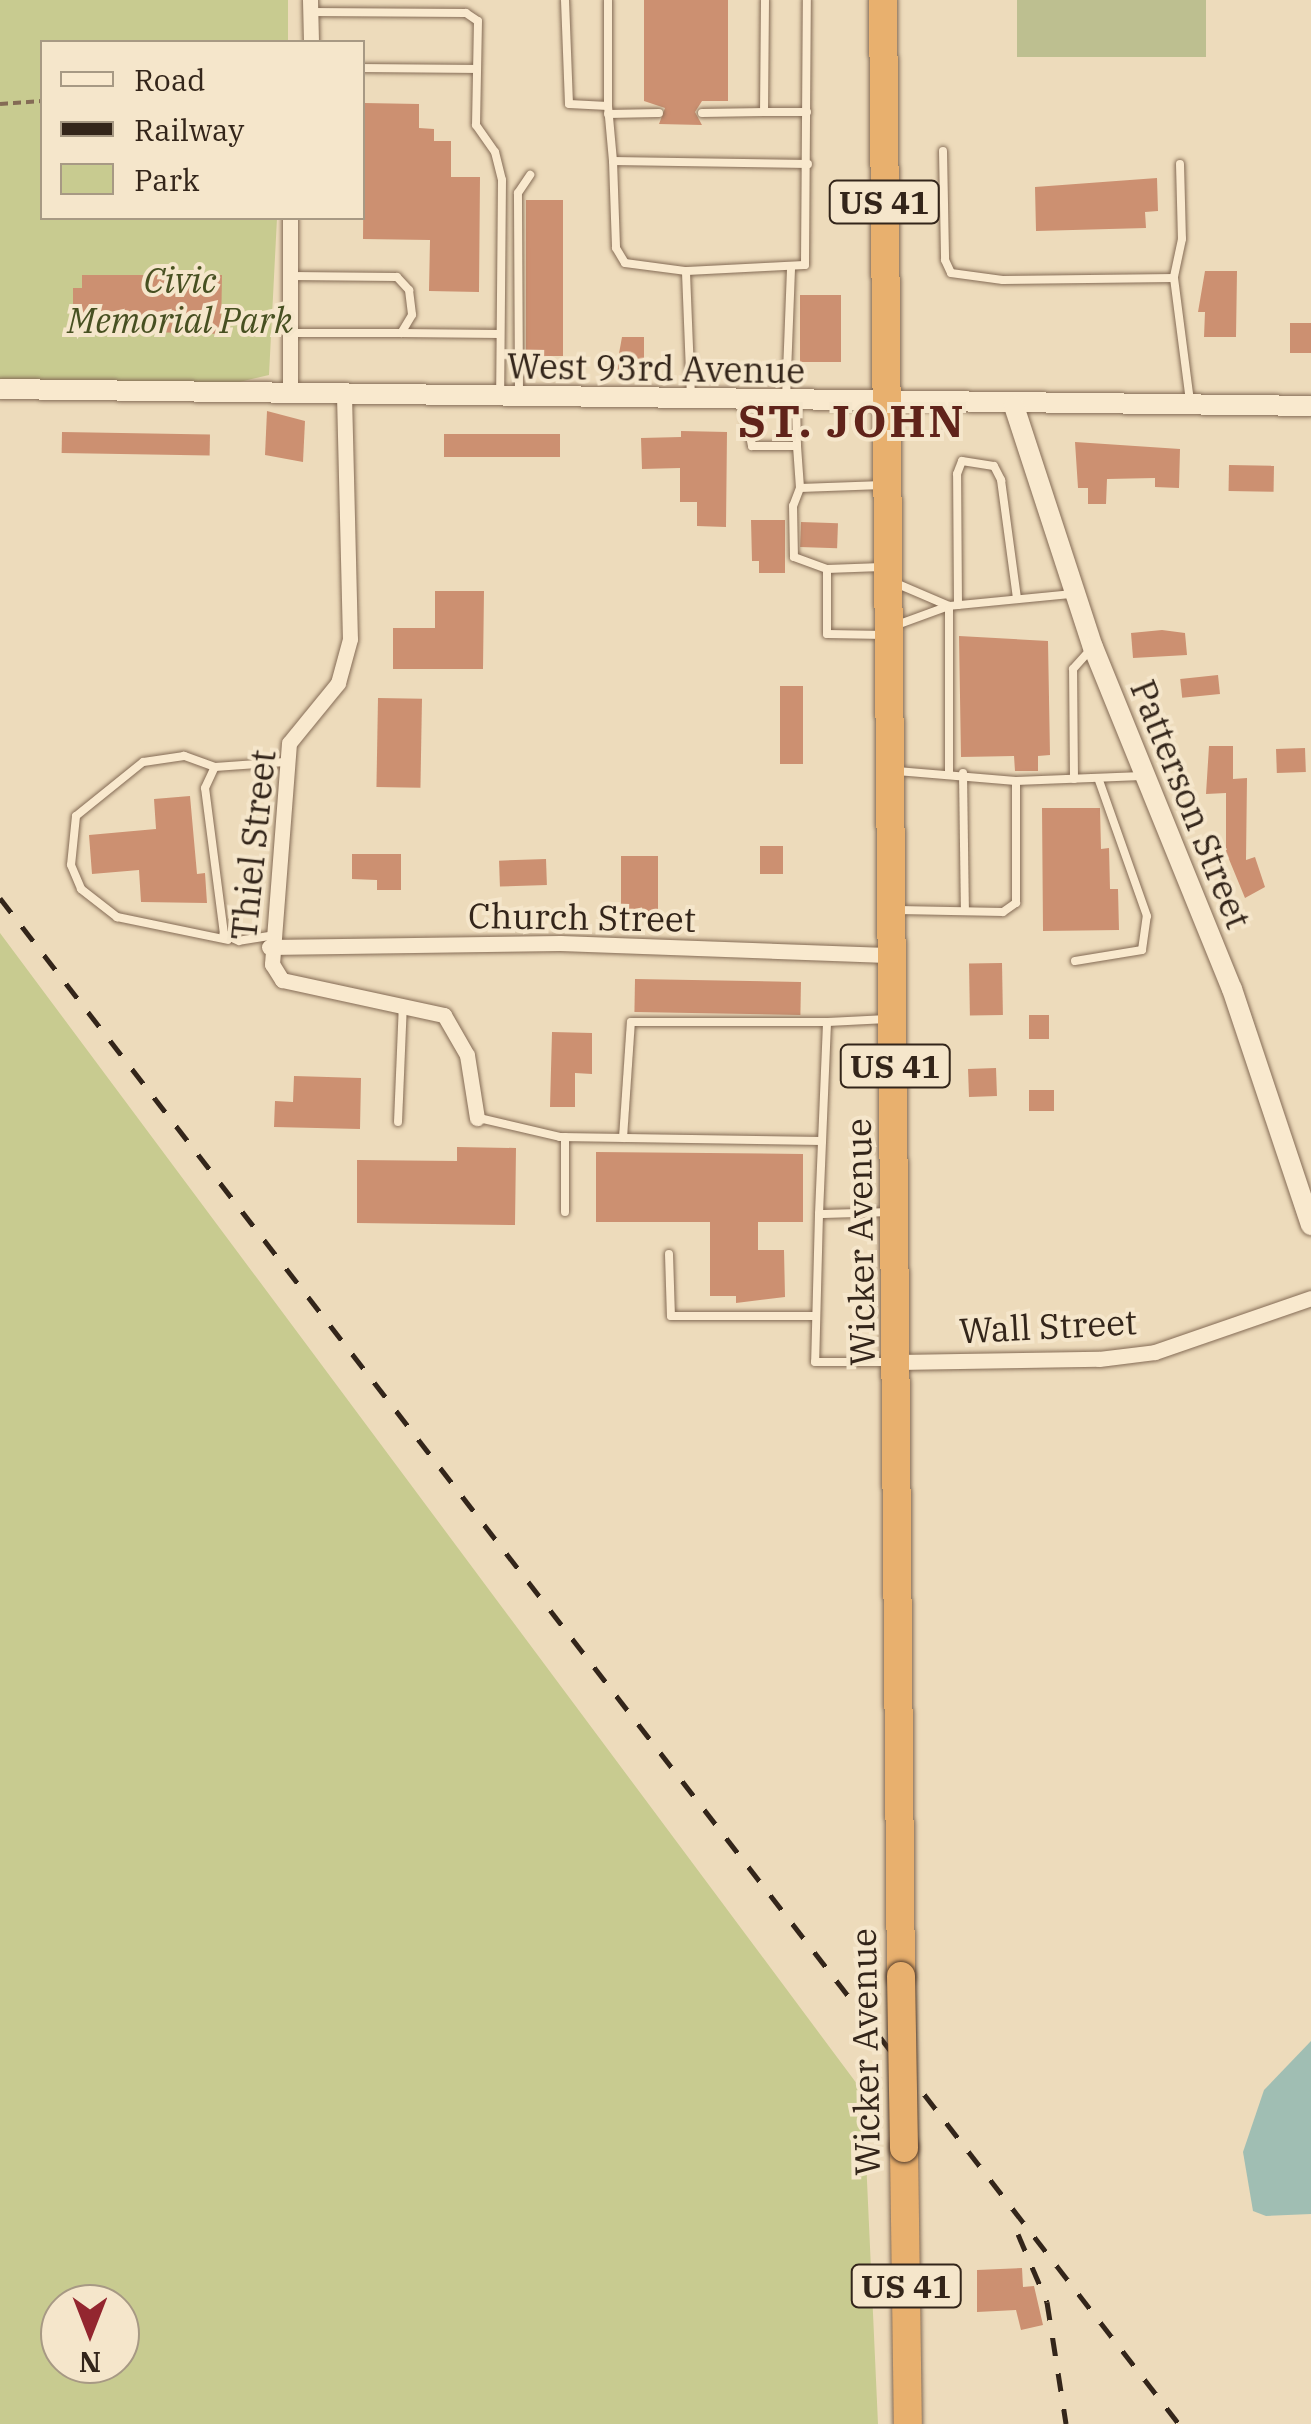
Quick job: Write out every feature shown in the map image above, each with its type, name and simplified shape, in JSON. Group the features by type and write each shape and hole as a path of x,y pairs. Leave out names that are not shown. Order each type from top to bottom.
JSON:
{"highway":[{"name":"Wicker Avenue","path":"882,0 908,2424"}],"street":[{"path":"310,6 311,40"},
{"path":"290,220 290,393"},
{"name":"West 93rd Avenue","path":"0,389 690,402 1311,406"},
{"name":"Thiel Street","path":"344,395 350,640 338,683 289,743 269,941 282,980 444,1014 467,1055 477,1118"},
{"name":"Patterson Street","path":"1014,406 1093,647 1142,776 1232,989 1311,1226"},
{"name":"Church Street","path":"269,941 560,943 894,955"},
{"name":"Wall Street","path":"898,1362 1099,1359 1154,1352 1311,1298"}],"lane":[{"path":"566,0 569,104 659,113"},
{"path":"608,0 608,110 614,161 616,248 625,263 686,271 805,265 807,0"},
{"path":"764,112 765,0"},
{"path":"310,6 466,13 478,21 476,125 496,152 502,180 500,334 510,398"},
{"path":"365,68 477,69"},
{"path":"702,112 807,112"},
{"path":"943,151 945,260 952,273 1003,280 1174,278"},
{"path":"614,161 808,164"},
{"path":"1180,164 1182,240 1174,278 1191,406"},
{"path":"510,398 518,193 530,176"},
{"path":"791,266 791,403 800,488 793,506 794,557 827,569 889,573 954,605"},
{"path":"686,271 690,402"},
{"path":"291,276 397,276 410,290 412,315 400,333"},
{"path":"290,333 500,334"},
{"path":"742,402 752,446 797,446"},
{"path":"949,772 957,474 962,461 994,466 1001,480 1017,599"},
{"path":"800,488 887,485"},
{"path":"827,569 827,634 890,631 954,605 1074,594"},
{"path":"1074,779 1074,670 1093,647"},
{"path":"269,941 228,940 117,918 81,889 71,865 76,816 142,762 184,756 215,767 245,760 285,762"},
{"path":"215,767 205,788 222,928 228,940"},
{"path":"892,770 964,773 1016,781 1142,776"},
{"path":"964,773 965,911"},
{"path":"1075,961 1142,950 1148,916 1098,778"},
{"path":"894,910 1003,912 1016,903 1016,781"},
{"path":"398,1122 402,1005"},
{"path":"623,1138 631,1022 895,1018"},
{"path":"827,1022 814,1362 898,1362"},
{"path":"477,1118 565,1137 822,1141"},
{"path":"565,1137 565,1212"},
{"path":"819,1214 897,1212"},
{"path":"668,1254 671,1316 816,1316"}],"path":[{"path":"0,104 40,101"}],"green space":[{"name":"Civic Memorial Park","path":"0,0 288,0 288,40 40,40 40,220 277,220 269,375 231,384 0,380"},
{"path":"1017,0 1206,0 1206,57 1017,57"},
{"path":"0,933 863,2092 878,2424 0,2424"}],"water":[{"path":"1311,2041 1311,2214 1266,2216 1253,2211 1243,2152 1264,2090"}],"building":[{"path":"644,0 728,0 728,101 702,101 695,112 702,125 659,124 665,108 644,101"},
{"path":"365,103 419,104 419,128 434,129 434,141 451,141 451,177 480,177 479,292 429,291 430,240 363,239"},
{"path":"1157,178 1158,211 1145,212 1146,228 1036,231 1035,187"},
{"path":"526,200 563,200 563,356 526,356"},
{"path":"1205,271 1237,271 1236,337 1204,337 1205,312 1198,312"},
{"path":"82,275 222,275 221,334 81,330 81,316 73,316 73,288 82,288"},
{"path":"800,295 841,295 841,362 800,362"},
{"path":"1290,323 1311,323 1311,353 1290,353"},
{"path":"622,337 644,337 644,370 616,370"},
{"path":"267,411 305,421 303,462 265,455"},
{"path":"681,431 727,432 726,527 697,526 697,502 680,502 680,468 642,469 641,438 681,437"},
{"path":"62,432 210,435 210,456 62,453"},
{"path":"444,434 560,434 560,457 444,457"},
{"path":"1075,442 1180,449 1179,488 1155,487 1155,478 1107,479 1106,504 1088,504 1088,488 1078,488"},
{"path":"1229,465 1274,466 1274,492 1229,491"},
{"path":"751,520 785,520 785,573 759,573 759,561 752,561"},
{"path":"801,522 838,523 837,548 800,547"},
{"path":"435,591 484,591 483,669 393,669 393,628 435,628"},
{"path":"1131,633 1185,633 1187,655 1133,658"},
{"path":"959,636 1048,641 1050,755 1038,756 1038,771 1015,771 1014,756 961,757"},
{"path":"1218,675 1220,694 1182,698 1180,679"},
{"path":"780,686 803,686 803,764 780,764"},
{"path":"378,698 422,699 420,788 376,787"},
{"path":"1209,746 1233,746 1233,779 1247,778 1246,860 1255,857 1265,887 1245,898 1226,852 1226,793 1206,794"},
{"path":"1305,748 1306,772 1277,773 1276,749"},
{"path":"190,796 197,874 205,873 207,903 141,902 139,870 92,874 89,835 156,829 154,799"},
{"path":"1042,808 1100,808 1101,849 1109,848 1110,889 1118,889 1119,930 1043,931"},
{"path":"760,846 783,846 783,874 760,874"},
{"path":"352,854 401,854 401,890 377,890 377,880 352,879"},
{"path":"621,856 658,856 658,912 621,912"},
{"path":"546,859 547,885 500,887 499,861"},
{"path":"1002,963 1003,1015 970,1016 969,964"},
{"path":"635,979 801,982 800,1015 634,1012"},
{"path":"1029,1015 1049,1015 1049,1039 1029,1039"},
{"path":"552,1032 592,1033 592,1074 575,1073 575,1107 550,1107"},
{"path":"996,1068 997,1096 969,1097 968,1069"},
{"path":"294,1076 361,1078 360,1129 274,1127 275,1101 293,1102"},
{"path":"1029,1090 1054,1090 1054,1111 1029,1111"},
{"path":"457,1147 516,1148 515,1225 357,1223 357,1160 457,1161"},
{"path":"596,1152 803,1154 803,1222 758,1222 758,1250 784,1250 785,1297 736,1303 736,1296 710,1296 710,1222 596,1222"},
{"path":"1022,2268 1023,2287 1034,2286 1043,2325 1021,2330 1016,2310 977,2312 977,2270"}],"railway":[{"path":"0,898 1179,2424"},
{"path":"1018,2234 1047,2302 1066,2424"}],"district":[{"name":"ST. JOHN","path":"852,421"}]}
